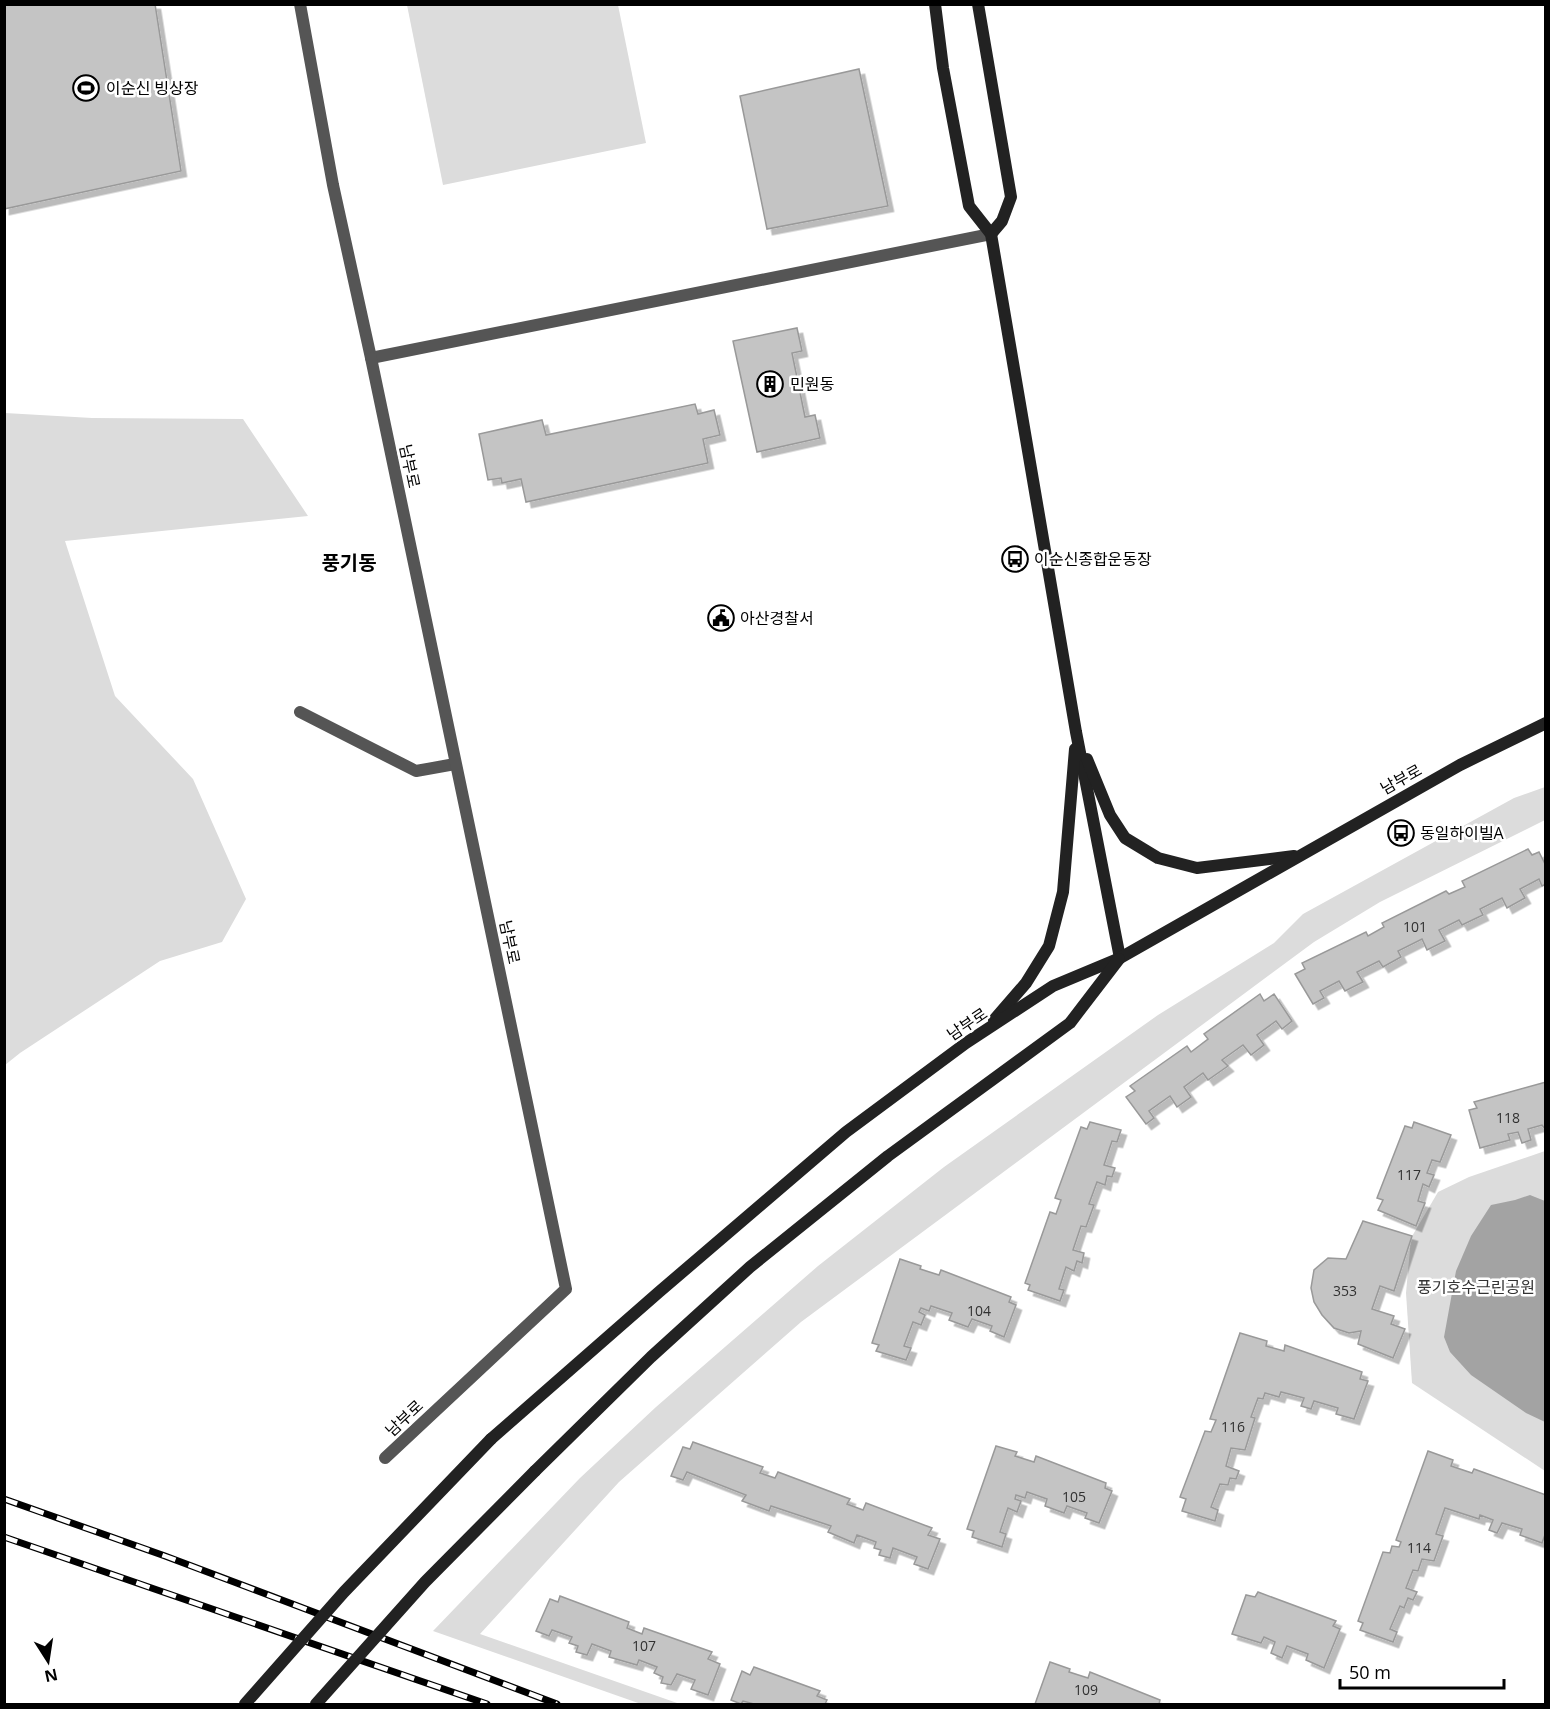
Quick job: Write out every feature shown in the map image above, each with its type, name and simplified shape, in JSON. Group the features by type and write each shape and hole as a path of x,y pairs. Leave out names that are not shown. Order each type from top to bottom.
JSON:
{"main road":[{"path":"934,4 943,68 969,206 991,234 1076,732 1119,958"},
{"path":"978,4 1011,197 1002,221 991,234"},
{"name":"남부로","path":"244,1704 344,1592 491,1439 658,1292 846,1132 985,1030 1053,986 1119,958 1460,765 1545,723"},
{"path":"1076,732 1110,815 1120,831 1125,838 1158,858 1197,868 1298,856"},
{"path":"985,1030 1026,983 1049,946 1063,892 1076,732"},
{"name":"남부로","path":"316,1704 425,1582 651,1357 750,1267 888,1156 1070,1023 1119,958"}],"street":[{"name":"남부로","path":"300,4 333,184 566,1289 385,1458"},
{"path":"371,358 991,234"},
{"path":"300,712 416,771 455,764"}],"green space":[{"path":"407,5 618,5 646,143 443,185"},
{"path":"5,413 92,418 243,419 308,516 65,541 115,696 193,779 246,899 222,942 160,961 5,1065"},
{"path":"1545,787 1545,820 1380,902 1314,942 801,1322 619,1482 480,1634 680,1704 641,1704 433,1631 580,1478 656,1407 818,1266 944,1167 1158,1015 1274,943 1303,914 1514,798"},
{"name":"풍기호수근린공원","path":"1545,1151 1545,1471 1412,1383 1406,1293 1411,1238 1438,1192 1469,1177"}],"shaded area":[{"path":"1530,1195 1545,1201 1545,1422 1526,1413 1471,1375 1450,1352 1444,1337 1456,1271 1471,1236 1491,1205"}],"building":[{"name":"이순신 빙상장","path":"4,4 155,4 181,171 4,209"},
{"path":"859,69 888,206 767,229 740,96"},
{"name":"민원동","path":"797,328 802,351 792,353 805,417 815,415 820,438 757,452 733,341"},
{"path":"695,404 698,414 714,410 720,435 703,439 708,463 526,502 521,479 502,483 501,478 488,480 479,434 542,420 546,435"},
{"path":"1528,849 1532,855 1539,852 1546,866 1546,884 1542,886 1539,879 1520,889 1525,898 1507,908 1502,898 1480,909 1483,915 1462,925 1459,920 1439,930 1445,941 1427,950 1422,939 1398,951 1401,957 1383,967 1379,961 1357,972 1363,982 1345,991 1339,981 1320,991 1324,998 1313,1004 1295,974 1305,969 1302,963 1366,932 1368,936 1384,927 1382,923 1446,891 1449,894 1465,887 1462,881"},
{"path":"1260,994 1264,1001 1274,994 1292,1021 1282,1029 1276,1021 1257,1035 1264,1045 1251,1055 1243,1045 1222,1060 1228,1066 1208,1080 1203,1073 1184,1087 1191,1097 1177,1107 1170,1096 1149,1111 1154,1118 1146,1124 1126,1097 1135,1091 1130,1086 1187,1046 1191,1052 1208,1039 1204,1034"},
{"path":"1546,1082 1546,1130 1542,1125 1528,1129 1531,1140 1522,1143 1518,1132 1508,1134 1510,1140 1480,1148 1469,1110 1477,1108 1474,1102"},
{"path":"1090,1122 1121,1130 1117,1142 1112,1141 1104,1165 1115,1168 1112,1177 1107,1176 1105,1185 1097,1182 1089,1204 1094,1205 1086,1227 1081,1226 1073,1250 1084,1253 1082,1263 1077,1261 1074,1271 1066,1267 1059,1289 1064,1290 1060,1301 1028,1290 1030,1285 1025,1283 1050,1212 1056,1214 1061,1200 1055,1198 1081,1127 1087,1129"},
{"path":"1414,1122 1451,1135 1440,1162 1432,1160 1427,1173 1434,1175 1429,1187 1423,1184 1418,1201 1425,1203 1416,1226 1378,1210 1383,1200 1377,1198 1405,1126 1412,1128"},
{"path":"1363,1221 1412,1236 1394,1291 1380,1286 1372,1309 1394,1316 1391,1324 1405,1329 1393,1358 1358,1344 1361,1331 1349,1333 1334,1328 1314,1302 1311,1288 1314,1270 1328,1258 1346,1259"},
{"path":"900,1259 921,1266 920,1269 939,1275 941,1270 1011,1297 1009,1302 1016,1305 1004,1337 990,1331 992,1326 972,1319 968,1327 949,1320 952,1313 931,1306 929,1311 921,1308 919,1312 925,1315 921,1325 913,1322 904,1346 911,1348 906,1360 876,1351 879,1345 872,1343"},
{"path":"1240,1333 1267,1341 1266,1346 1284,1351 1285,1345 1362,1372 1360,1379 1368,1381 1354,1419 1336,1414 1338,1408 1314,1401 1311,1409 1301,1406 1304,1398 1281,1392 1279,1397 1265,1393 1263,1399 1258,1398 1251,1417 1255,1418 1245,1450 1231,1448 1226,1466 1239,1471 1236,1479 1230,1478 1228,1485 1220,1484 1211,1507 1218,1510 1215,1521 1182,1511 1186,1499 1180,1497 1205,1431 1211,1432 1216,1420 1210,1419"},
{"path":"693,1442 763,1467 760,1473 775,1478 778,1472 850,1499 847,1504 863,1510 866,1503 932,1528 928,1535 940,1539 928,1569 914,1564 917,1557 893,1548 890,1558 879,1555 881,1550 874,1548 876,1542 857,1535 854,1543 828,1532 831,1526 771,1506 769,1511 742,1501 746,1495 687,1472 683,1480 671,1476 683,1447 690,1449"},
{"path":"996,1446 1017,1452 1015,1456 1034,1462 1036,1456 1106,1483 1105,1488 1112,1491 1099,1523 1085,1518 1087,1513 1067,1506 1064,1513 1045,1506 1047,1499 1027,1492 1025,1498 1016,1495 1015,1499 1021,1501 1017,1512 1008,1508 1000,1532 1006,1534 1002,1547 972,1537 974,1531 967,1529"},
{"path":"1428,1451 1453,1460 1451,1466 1472,1473 1474,1469 1546,1495 1546,1532 1542,1543 1520,1535 1522,1529 1502,1523 1497,1533 1489,1530 1493,1520 1480,1515 1479,1519 1445,1508 1436,1534 1443,1536 1434,1561 1422,1559 1418,1571 1413,1570 1406,1588 1417,1592 1413,1600 1408,1598 1404,1608 1400,1606 1390,1629 1397,1632 1393,1642 1360,1630 1363,1623 1358,1621 1383,1552 1390,1553 1392,1546 1399,1547 1401,1542 1396,1540"},
{"path":"1258,1592 1336,1621 1333,1626 1340,1629 1324,1668 1306,1660 1308,1654 1287,1646 1282,1658 1271,1653 1275,1642 1264,1637 1261,1643 1232,1634 1246,1595 1255,1597"},
{"path":"560,1596 629,1622 627,1628 642,1634 644,1628 712,1652 708,1659 720,1664 708,1695 691,1689 695,1680 677,1674 671,1685 661,1683 663,1677 654,1673 657,1667 639,1660 637,1665 609,1657 611,1651 592,1644 587,1655 576,1652 578,1646 569,1643 572,1637 552,1630 549,1636 536,1631 550,1599 558,1602"},
{"path":"1050,1662 1070,1669 1069,1672 1088,1678 1090,1672 1160,1700 1159,1704 1035,1704"},
{"path":"754,1667 820,1691 817,1696 827,1700 825,1704 754,1704 743,1701 741,1704 731,1700 742,1671 750,1675"}],"railway":[{"path":"4,1499 165,1556 557,1704"},
{"path":"4,1537 487,1704"}],"place":[{"name":"이순신 빙상장","path":"86,88"},
{"name":"민원동","path":"770,384"},
{"name":"이순신종합운동장","path":"1015,559"},
{"name":"아산경찰서","path":"721,618"},
{"name":"동일하이빌A","path":"1401,833"}],"district":[{"name":"풍기동","path":"349,562"}]}
